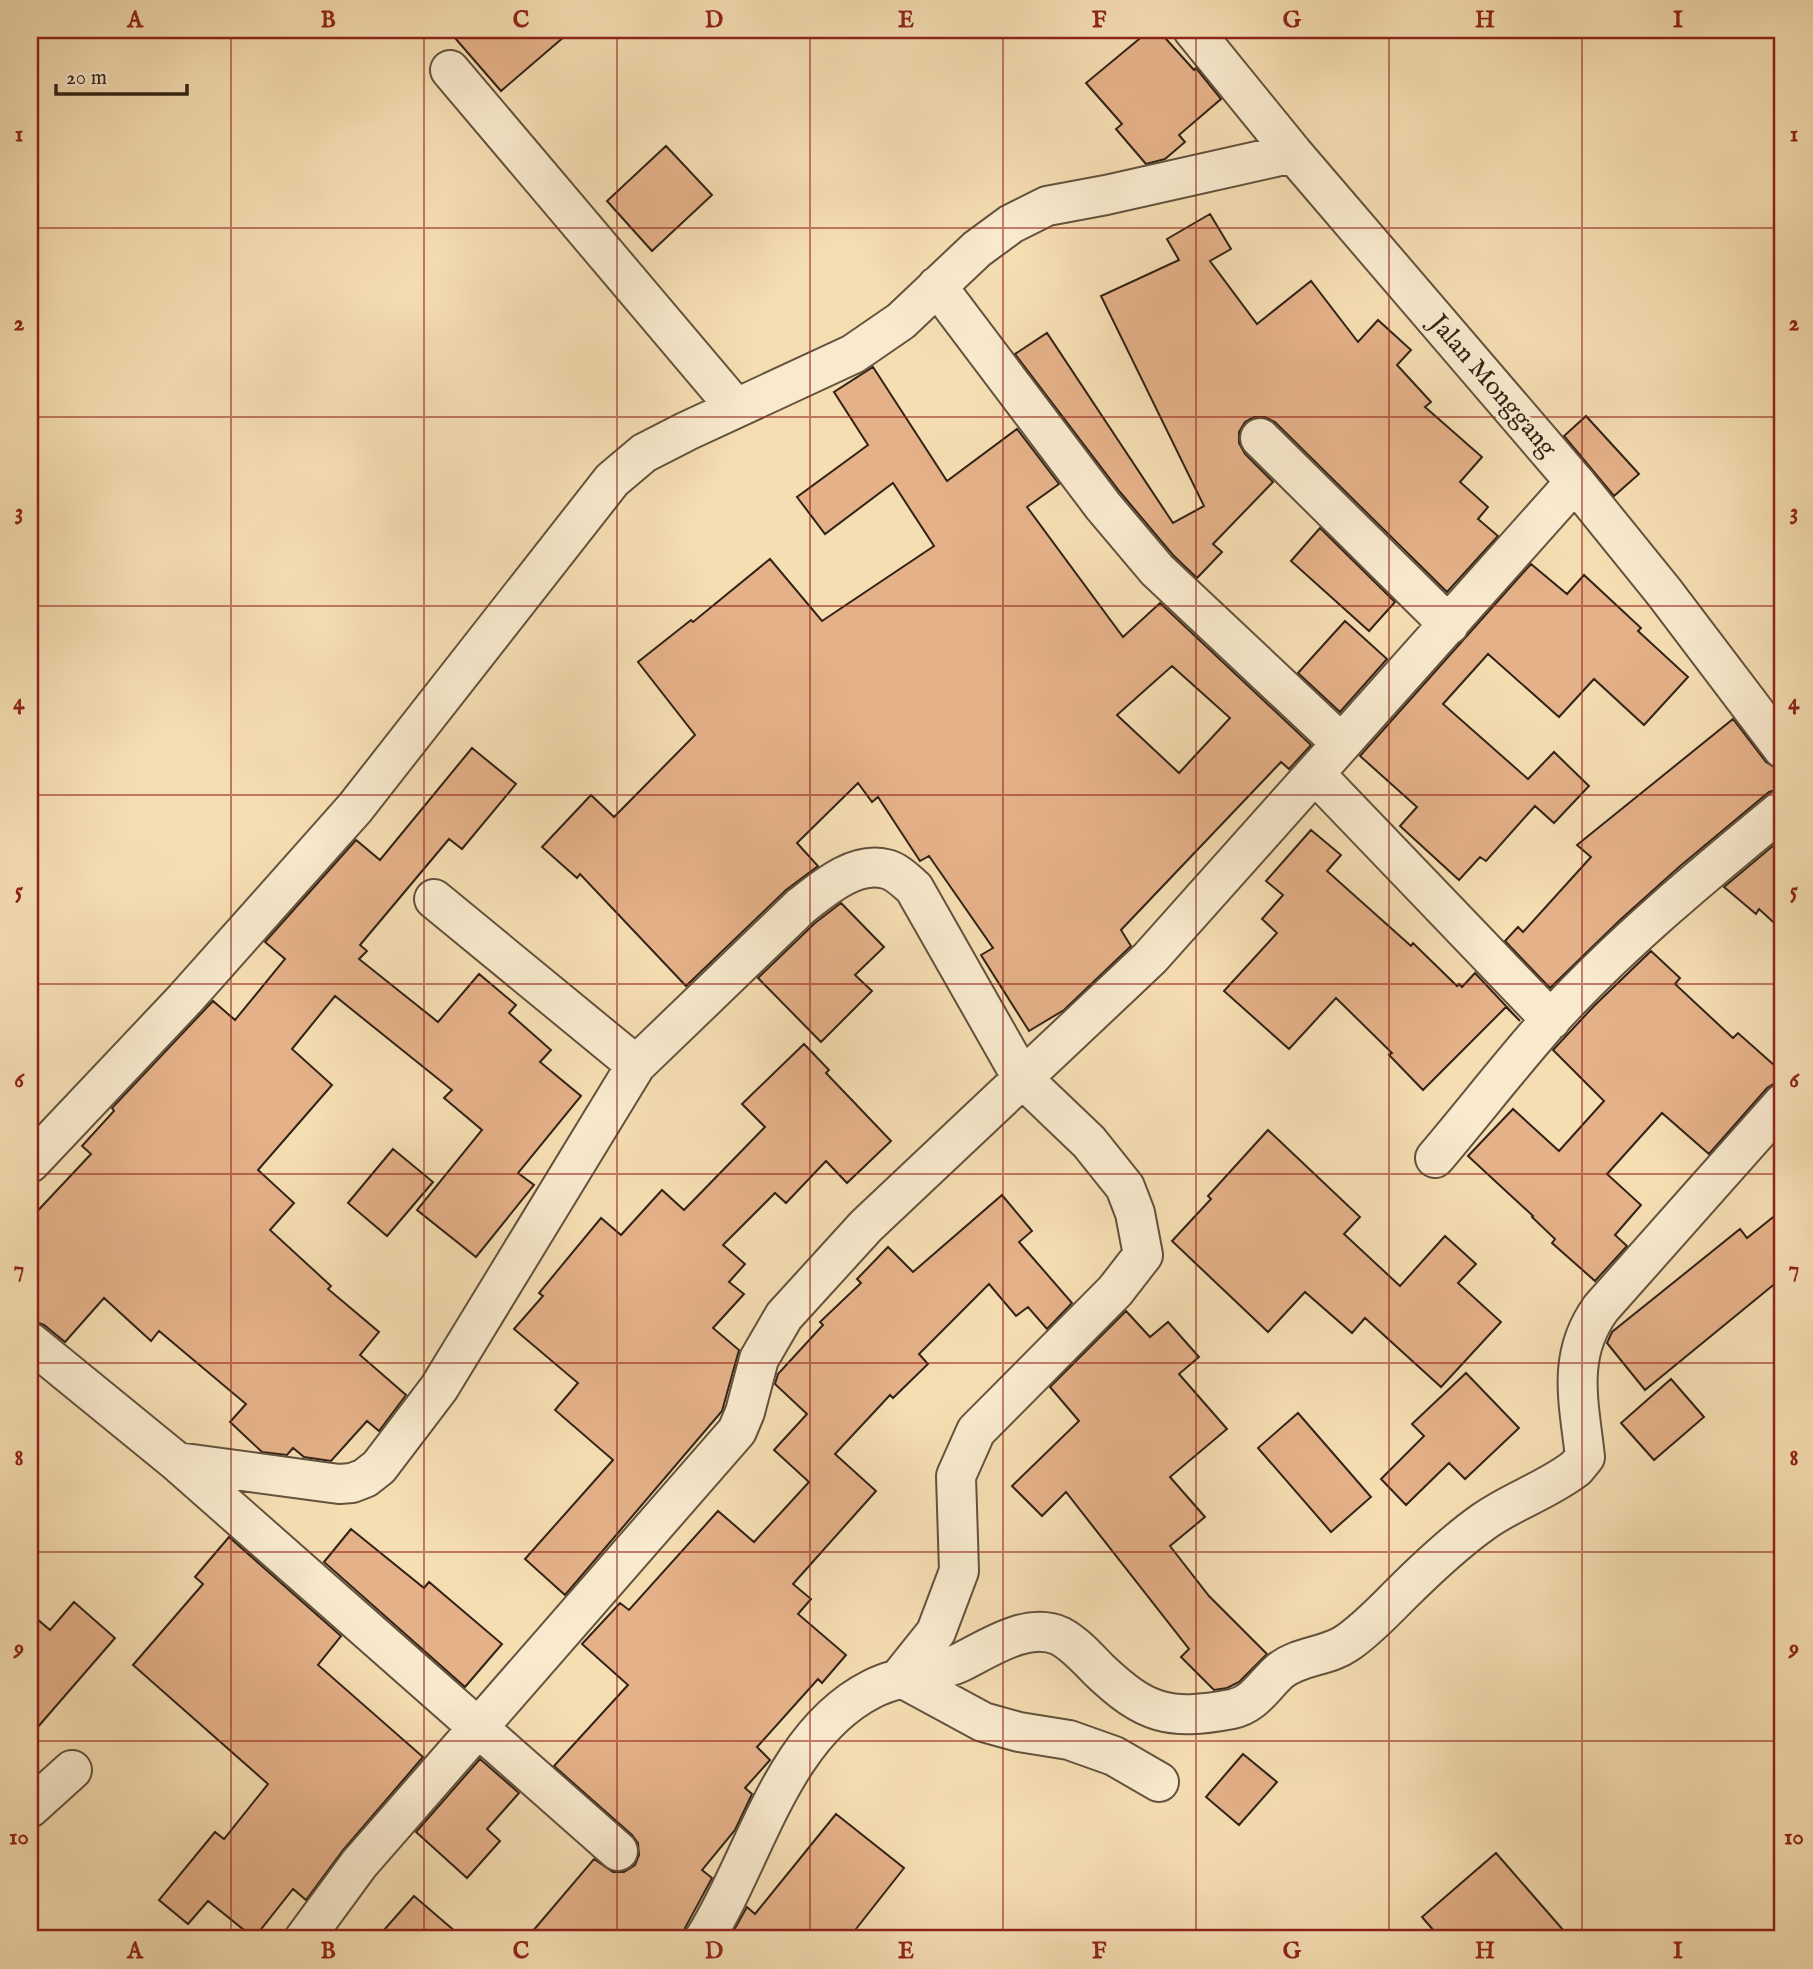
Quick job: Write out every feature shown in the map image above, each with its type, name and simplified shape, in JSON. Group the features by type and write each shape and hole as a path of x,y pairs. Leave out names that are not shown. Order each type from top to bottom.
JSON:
{"street":[{"name":"Jalan Monggang","path":"1194,30 1293,153 1575,482 1664,592 1783,749"},
{"path":"450,70 736,408"},
{"path":"30,1163 185,999 355,808 612,480 644,453 853,354 901,321 977,248 1011,224 1047,206 1293,153"},
{"path":"937,286 1103,506 1157,570 1341,743"},
{"path":"1260,438 1449,625"},
{"path":"304,1939 359,1864 737,1431 759,1359 784,1316 866,1226 1150,958 1575,482"},
{"path":"1315,774 1550,1020"},
{"path":"1435,1158 1550,1020 1592,977 1682,894 1783,809"},
{"path":"177,1462 339,1484 365,1478 379,1467 439,1388 636,1065 801,906 833,882 853,872 871,867 888,869 914,888 1022,1078 1089,1142 1125,1187 1135,1213 1143,1255 1115,1291 976,1431 956,1476 959,1571 936,1632 901,1677"},
{"path":"434,899 636,1065"},
{"path":"704,1939 738,1878 762,1823 800,1757 828,1722 849,1703 871,1689 901,1677 953,1665 1021,1634 1042,1632 1056,1634 1069,1641 1108,1679 1156,1712 1205,1713 1245,1705 1282,1670 1304,1658 1333,1652 1365,1630 1456,1542 1486,1520 1569,1474 1585,1457 1576,1379 1578,1360 1590,1322 1783,1103"},
{"path":"30,1342 177,1462 618,1851"},
{"path":"901,1677 984,1722 1019,1732 1069,1740 1114,1756 1159,1782"},
{"path":"30,1808 72,1770"}],"building":[{"path":"448,30 572,30 501,91"},
{"path":"1150,30 1158,30 1194,70 1196,68 1221,99 1179,135 1185,142 1165,159 1146,164 1116,129 1122,124 1086,83"},
{"path":"666,146 712,195 652,251 607,201"},
{"path":"1210,214 1231,249 1210,261 1257,324 1311,281 1358,342 1378,320 1411,350 1397,365 1431,402 1425,407 1482,457 1460,482 1488,507 1478,519 1498,536 1447,592 1275,422 1265,417 1254,417 1245,422 1239,432 1239,443 1245,454 1273,482 1213,544 1222,552 1197,578 1173,555 1120,492 1015,354 1047,333 1173,523 1204,506 1101,296 1179,260 1167,239"},
{"path":"873,367 947,481 1017,429 1059,484 1027,507 1123,637 1160,603 1311,745 1289,769 1281,762 1121,930 1131,946 1064,1010 1029,1031 981,955 993,948 929,856 920,861 878,797 872,802 858,783 797,843 818,866 786,890 686,986 580,874 577,878 542,847 591,795 614,817 695,735 638,662 691,620 693,622 770,559 822,621 934,546 893,483 825,534 797,497 868,445 834,392","holes":["1172,666 1230,718 1179,773 1117,715"]},
{"path":"1586,416 1639,474 1614,496 1564,436"},
{"path":"1320,528 1395,602 1369,631 1291,561"},
{"path":"1531,564 1567,594 1584,575 1641,628 1638,631 1688,677 1644,725 1594,679 1559,717 1488,654 1443,704 1528,779 1554,752 1589,786 1554,823 1535,806 1486,861 1480,857 1459,880 1400,826 1417,807 1360,756"},
{"path":"1345,621 1387,659 1340,712 1298,673"},
{"path":"1733,719 1766,762 1783,775 1783,788 1769,792 1679,867 1550,988 1505,941 1518,927 1523,932 1591,857 1577,845"},
{"path":"472,748 516,784 462,849 449,839 360,945 367,951 359,959 438,1022 479,974 516,1005 509,1013 551,1050 540,1062 581,1096 518,1173 534,1185 476,1257 417,1210 482,1130 444,1098 452,1090 335,996 292,1049 332,1085 258,1170 294,1203 270,1230 331,1286 328,1289 379,1332 360,1355 406,1395 379,1431 367,1421 331,1461 304,1457 293,1448 287,1455 262,1452 230,1422 246,1404 159,1331 151,1341 104,1298 65,1342 44,1325 30,1320 30,1219 91,1154 82,1146 114,1111 112,1108 213,1001 235,1020 285,959 265,942 356,840 380,860"},
{"path":"1311,830 1341,855 1327,871 1411,946 1413,943 1457,986 1459,984 1462,987 1475,973 1520,1021 1506,1007 1423,1090 1389,1055 1392,1053 1336,998 1289,1049 1224,991 1277,933 1262,919 1283,895 1266,881"},
{"path":"1774,845 1783,853 1783,931 1759,909 1756,914 1724,887"},
{"path":"841,903 884,947 855,975 872,991 821,1042 758,978 815,923"},
{"path":"1651,951 1680,978 1675,984 1733,1038 1738,1033 1783,1073 1783,1082 1767,1088 1709,1154 1662,1113 1607,1174 1641,1205 1615,1235 1627,1246 1595,1281 1552,1243 1555,1239 1533,1216 1468,1156 1513,1109 1559,1151 1604,1101 1553,1050"},
{"path":"804,1044 829,1070 826,1073 891,1141 847,1183 826,1161 786,1203 775,1193 723,1245 745,1264 729,1282 744,1294 713,1328 739,1350 722,1411 565,1595 525,1559 613,1460 555,1410 578,1383 514,1329 543,1296 539,1293 601,1218 621,1235 662,1190 684,1210 765,1127 742,1104"},
{"path":"1268,1130 1360,1217 1344,1234 1400,1286 1445,1236 1476,1264 1458,1283 1501,1322 1441,1387 1365,1318 1352,1333 1305,1292 1268,1332 1172,1241 1211,1199 1208,1196"},
{"path":"393,1149 433,1182 387,1236 348,1203"},
{"path":"1002,1195 1032,1231 1019,1242 1072,1303 1047,1329 1028,1307 1016,1316 989,1284 919,1354 928,1364 893,1398 890,1395 835,1454 876,1491 793,1584 811,1599 798,1614 846,1655 822,1683 818,1679 757,1747 770,1760 745,1788 752,1794 735,1830 702,1870 712,1878 685,1928 682,1939 526,1939 594,1859 613,1872 624,1872 635,1865 639,1855 638,1843 632,1835 554,1766 628,1685 582,1644 620,1603 629,1610 718,1511 754,1542 809,1482 774,1450 807,1414 775,1384 778,1374 823,1325 820,1322 861,1283 857,1279 888,1247 913,1272"},
{"path":"1783,1209 1783,1277 1645,1390 1607,1343 1612,1332 1740,1229 1747,1238"},
{"path":"1126,1311 1150,1337 1168,1322 1199,1357 1179,1374 1227,1429 1170,1477 1205,1517 1170,1546 1209,1596 1267,1654 1239,1682 1227,1688 1214,1690 1181,1657 1189,1649 1066,1492 1042,1516 1012,1486 1079,1421 1050,1387"},
{"path":"1466,1373 1519,1428 1465,1479 1449,1463 1406,1505 1381,1479 1424,1436 1412,1424"},
{"path":"1671,1379 1704,1417 1654,1460 1621,1423"},
{"path":"1298,1413 1371,1497 1331,1532 1258,1448"},
{"path":"351,1529 424,1588 429,1582 502,1644 465,1687 324,1562"},
{"path":"229,1537 341,1636 318,1665 423,1757 343,1850 306,1900 293,1889 254,1938 208,1901 188,1924 159,1900 215,1832 224,1839 268,1784 133,1665 203,1584 195,1577"},
{"path":"74,1602 115,1638 30,1736 30,1613 50,1630"},
{"path":"1243,1754 1277,1782 1239,1825 1206,1797"},
{"path":"480,1759 519,1793 487,1829 500,1841 467,1878 416,1832"},
{"path":"836,1814 904,1868 848,1939 729,1939 747,1907 755,1914"},
{"path":"1496,1853 1571,1939 1441,1939 1422,1917"},
{"path":"414,1896 464,1939 376,1939"}]}
